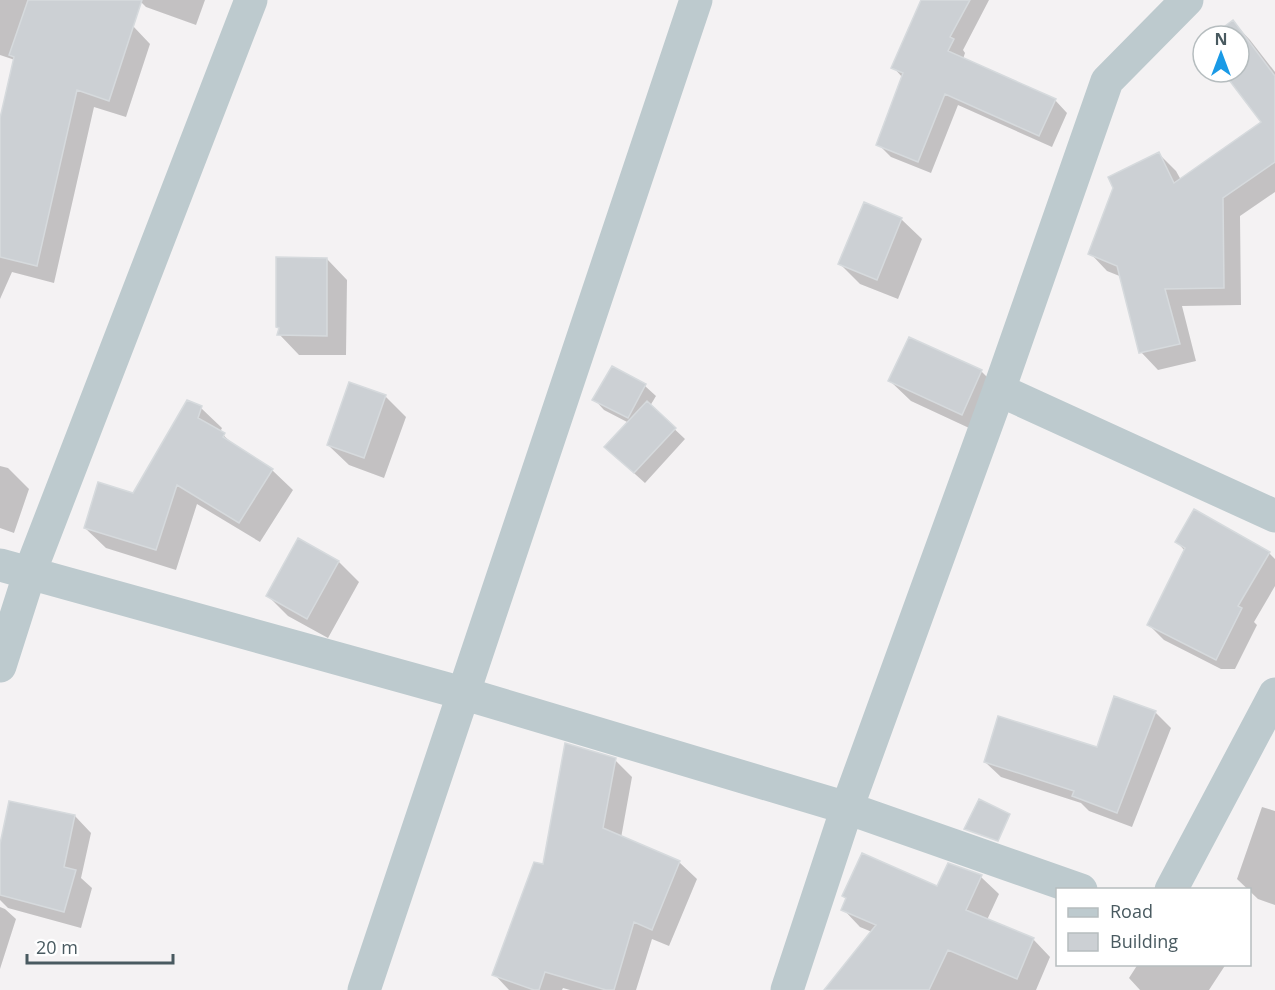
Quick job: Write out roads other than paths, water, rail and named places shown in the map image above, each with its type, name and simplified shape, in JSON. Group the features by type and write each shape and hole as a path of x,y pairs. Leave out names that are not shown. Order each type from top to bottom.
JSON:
{"street":[{"path":"0,666 15,568 251,0"},
{"path":"364,990 696,0"},
{"path":"788,990 847,808 999,390 1107,81 1186,0"},
{"path":"999,390 1275,516"},
{"path":"15,568 462,693 847,808 1075,888"},
{"path":"1172,888 1275,694"}]}
